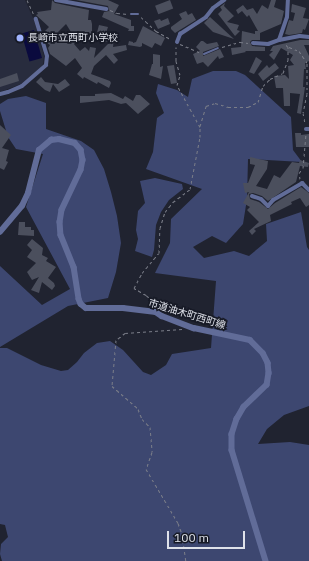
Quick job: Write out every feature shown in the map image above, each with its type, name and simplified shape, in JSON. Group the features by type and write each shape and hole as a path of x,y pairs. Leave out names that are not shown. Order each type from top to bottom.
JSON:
{"street":[{"path":"56,0 106,9"},
{"path":"177,42 180,34 185,29 206,17 213,8 224,0"},
{"path":"279,40 287,17 288,0"},
{"path":"0,94 22,86 46,65 47,56 36,19"},
{"path":"253,43 268,44 279,40 300,36 309,37"},
{"name":"市道油木町西町線","path":"0,232 22,206 28,193 39,150 51,140 59,138 75,143 81,150 83,160 81,170 62,210 60,222 61,235 74,267 81,304 86,308 138,309 156,312 162,316 194,328 250,340 263,353 268,363 269,373 267,385 261,393 244,407 237,419 232,434 232,442 236,466 266,561"},
{"path":"252,196 260,199 268,206 273,200 302,183 309,190"}],"lane":[{"path":"131,14 138,14"},
{"path":"204,54 218,48"}],"path":[{"path":"26,0 36,19"},
{"path":"106,9 117,14 131,14"},
{"path":"138,14 156,32 204,54"},
{"path":"279,40 288,47 299,51 307,63 307,94 303,113 308,129 302,168 299,174 302,183"},
{"path":"177,42 176,61 180,75 177,85 200,127"},
{"path":"218,48 240,42 253,43"},
{"path":"162,316 162,309 146,295 134,288 142,273 159,253 160,228 165,212 173,202 188,192 192,184 194,163 200,137 200,127 206,106 215,103 228,107 248,107 258,102 263,86 270,79 283,73 288,60 288,47"},
{"path":"186,561 182,534 178,523 146,469 152,452 150,427 142,419 138,409 112,386 116,340 125,332 162,332 194,328"}],"shaded area":[{"name":"長崎市立西町小学校","path":"0,0 25,0 34,20 44,56 43,64 39,71 21,84 0,92"},
{"path":"34,30 42,58 29,61 22,34"},
{"path":"213,71 236,71 245,75 291,117 293,150 302,162 248,159 247,199 243,224 226,243 212,236 193,247 204,258 234,251 249,256 267,241 266,224 301,212 307,247 309,250 309,406 284,415 267,429 258,444 290,442 309,445 309,561 2,561 0,554 1,544 8,537 5,525 0,524 0,348 7,348 41,365 61,371 68,370 84,353 97,343 110,341 123,350 143,372 151,375 166,365 172,354 211,348 216,281 155,273 170,243 171,219 202,189 146,169 153,152 157,118 164,113 156,93 158,84 177,90 188,97 192,79"},
{"path":"26,96 46,103 46,129 81,141 94,150 104,169 111,192 117,216 121,243 116,272 108,298 68,306 0,347 0,266 42,305 70,289 26,207 43,154 16,149 8,137 0,111 0,104 8,99"},
{"path":"155,178 182,184 183,189 169,200 161,212 156,225 152,257 135,251 138,239 136,230 138,211 145,203 140,181"}],"building":[{"path":"52,0 55,3 89,10 88,20 91,20 92,24 92,38 85,36 74,44 80,51 85,47 89,51 90,47 96,48 94,58 110,42 95,40 99,25 108,27 105,36 114,37 113,47 126,45 127,50 113,54 118,60 114,64 106,55 94,66 91,74 110,81 111,83 109,88 84,77 83,79 77,74 82,68 75,58 66,66 50,54 48,48 50,45 45,39 50,34 45,31 49,27 36,15 38,14 37,12 51,10","holes":["66,24 71,32 64,39 58,32"]},
{"path":"76,0 108,0 119,5 114,14 131,20 131,26 134,26 134,31 128,31 129,29 102,17 104,12 109,11 108,6"},
{"path":"170,0 173,8 158,14 155,6"},
{"path":"271,0 276,0 274,7 284,11 281,24 260,33 260,40 252,40 250,42 252,46 265,47 265,51 245,51 246,52 232,55 231,48 241,47 242,31 255,34 255,31 258,31 249,15 247,17 242,11 238,14 236,10 243,5 247,10 253,8 257,14 262,5 268,9"},
{"path":"225,3 224,6 234,16 227,22 239,25 237,30 240,31 235,36 218,14 222,10 220,7"},
{"path":"292,4 306,8 303,18 309,19 305,30 303,29 302,33 289,35 285,34 289,20 293,21 295,13 291,12"},
{"path":"186,11 188,15 192,13 196,20 175,33 171,27 182,19 179,14"},
{"path":"210,17 234,39 213,32 204,23"},
{"path":"168,18 170,24 158,29 154,21 160,19 161,21"},
{"path":"143,26 165,38 161,46 155,43 152,48 142,43 142,46 140,47 128,45 129,41 133,43 136,42"},
{"path":"300,40 309,40 309,45 304,45 309,56 309,61 305,63 306,69 304,69 303,87 305,87 301,114 297,113 300,94 290,93 290,106 284,106 283,88 276,88 274,76 285,75 289,79 288,66 294,65 290,60 293,55 281,48 274,60 269,55 273,51 270,51 273,46"},
{"path":"201,41 207,44 217,42 219,46 203,52 203,56 220,49 224,57 219,59 218,56 208,67 203,62 197,64 193,54 200,51 196,47"},
{"path":"153,54 160,55 160,67 163,66 161,79 149,75 153,64"},
{"path":"256,57 262,61 254,74 249,72"},
{"path":"275,63 279,68 263,81 258,74 267,65 269,68"},
{"path":"174,65 177,83 171,84 167,66"},
{"path":"17,73 19,81 0,87 0,79"},
{"path":"41,77 45,82 58,84 65,79 70,85 59,92 53,84 50,92 45,90 36,82"},
{"path":"111,93 123,99 125,96 133,101 136,95 140,95 150,104 138,114 126,103 121,104 109,100 80,103 80,96 95,96 95,94"},
{"path":"0,125 11,135 2,148 9,150 6,161 8,162 4,170 0,168"},
{"path":"295,133 301,133 301,135 309,134 309,147 296,147"},
{"path":"250,157 268,161 267,169 256,186 267,189 274,175 280,178 292,162 299,163 300,160 309,163 308,167 300,166 296,182 268,201 262,196 253,193 249,194 250,199 259,202 268,209 301,187 309,193 309,205 306,207 300,198 291,202 292,204 270,215 271,221 254,229 256,231 252,235 249,231 259,222 247,210 250,207 243,203 249,192 245,193 243,183 248,183 255,165 250,164"},
{"path":"19,222 25,222 25,227 31,227 31,230 34,230 34,236 18,235"},
{"path":"32,239 43,248 42,255 48,258 46,261 56,267 48,278 54,283 55,286 52,290 42,282 39,293 31,290 39,277 32,280 27,272 36,263 27,257 32,250 27,245"}],"place":[{"name":"長崎市立西町小学校","path":"20,38"}]}
